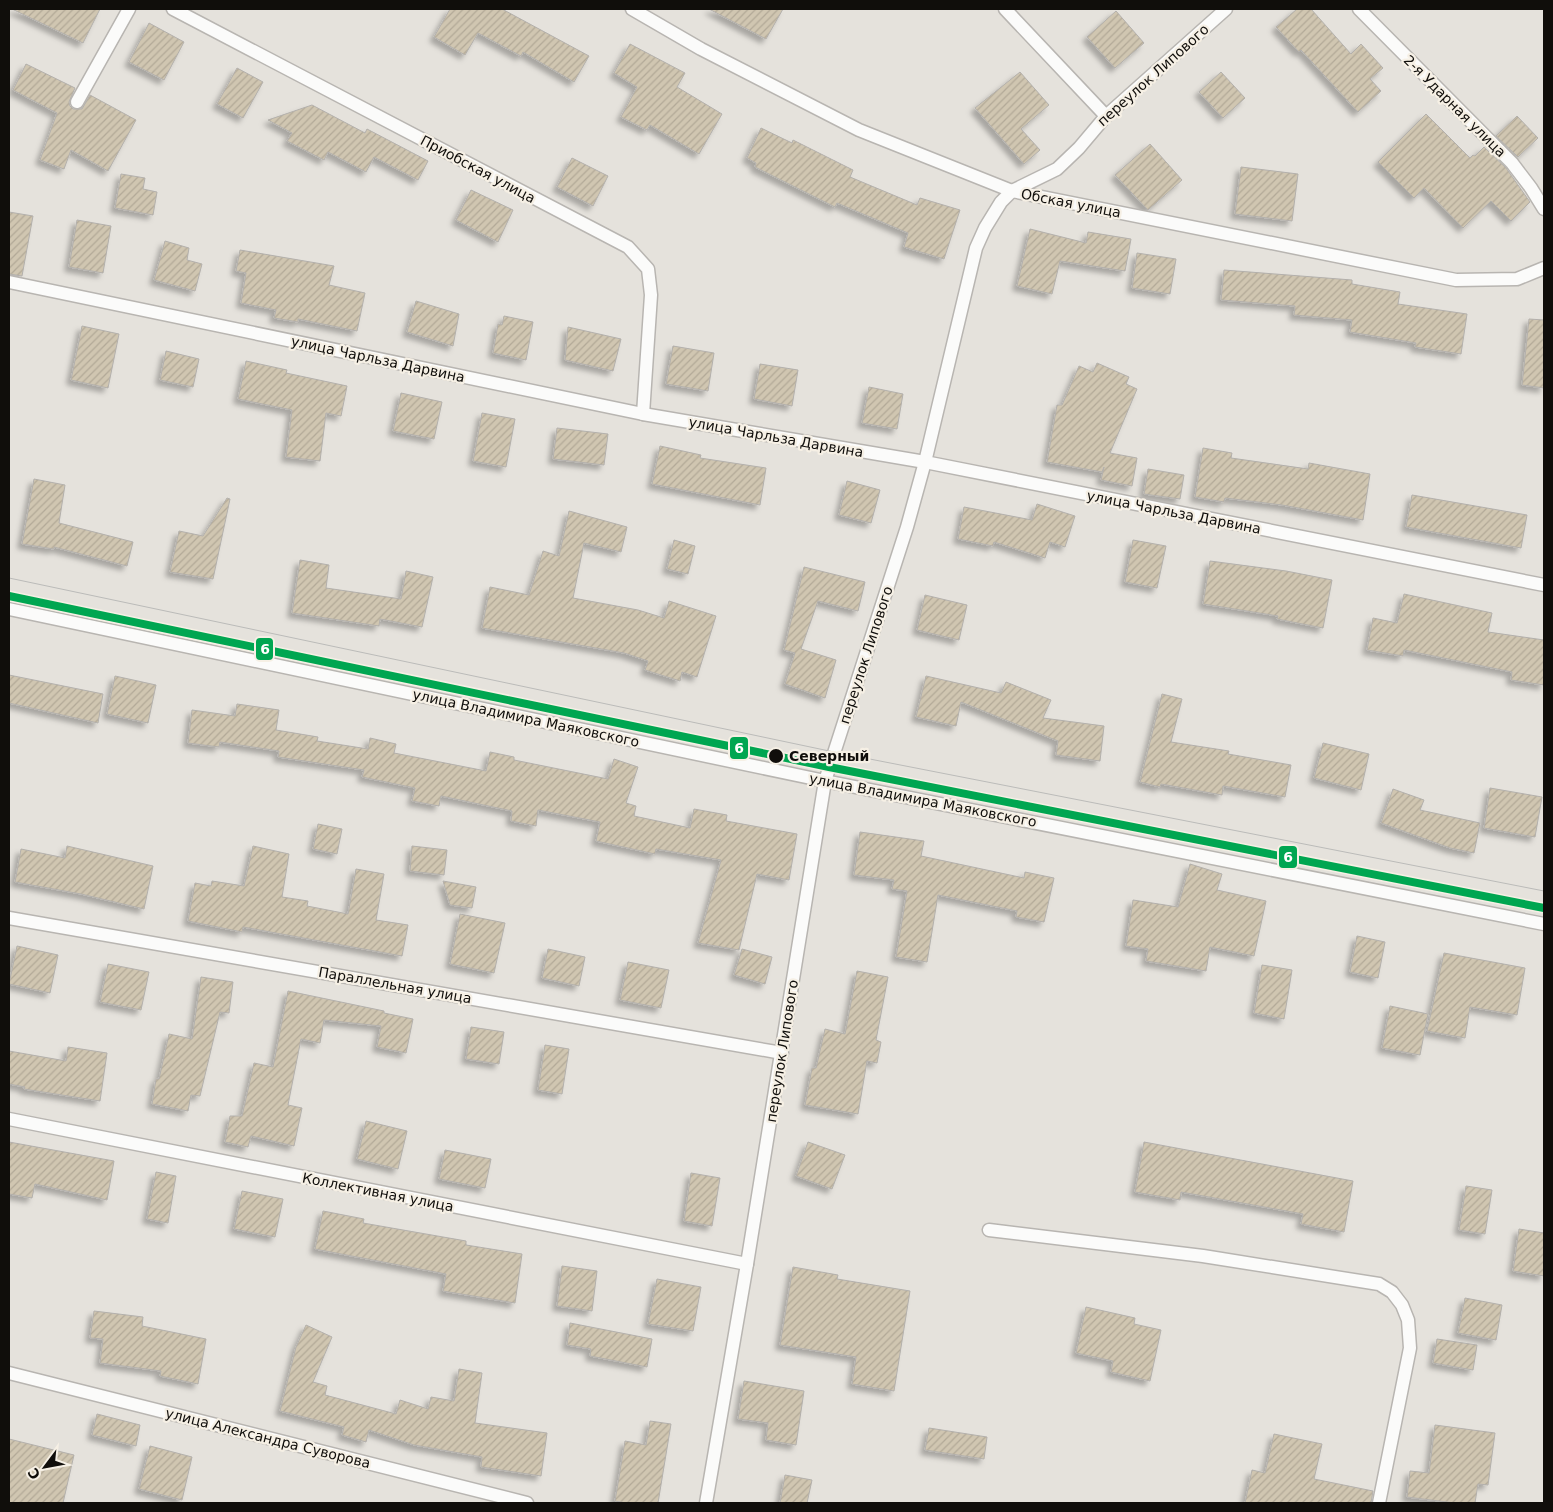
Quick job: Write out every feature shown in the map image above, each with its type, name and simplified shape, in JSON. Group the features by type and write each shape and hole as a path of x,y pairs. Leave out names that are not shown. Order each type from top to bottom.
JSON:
{"lane":[{"path":"77,102 130,9"},
{"name":"Приобская улица","path":"172,9 628,247 648,269 651,295 642,414"},
{"name":"Обская улица","path":"632,9 701,49 859,130 1012,191 1456,280 1517,279 1544,268"},
{"path":"1004,9 1106,116"},
{"name":"переулок Липового","path":"706,1503 782,1053 825,781 907,527 925,462 976,248 985,228 1001,202 1012,191 1057,169 1079,148 1106,116 1226,9"},
{"name":"2-я Ударная улица","path":"1359,9 1512,163 1544,209"},
{"name":"улица Чарльза Дарвина","path":"9,282 642,414 925,462 1544,586"},
{"name":"улица Владимира Маяковского","path":"9,609 825,781 1544,924"},
{"name":"Параллельная улица","path":"9,918 782,1053"},
{"name":"Коллективная улица","path":"9,1119 747,1264"},
{"path":"989,1230 1203,1256 1378,1284 1392,1292 1402,1305 1408,1320 1410,1348 1379,1503"},
{"name":"улица Александра Суворова","path":"9,1373 527,1503"}],"building":[{"path":"12,9 100,9 83,43"},
{"path":"450,9 502,9 589,56 574,82 523,52 521,56 478,33 465,55 434,37"},
{"path":"709,9 783,9 766,39"},
{"path":"1297,9 1311,9 1351,54 1361,44 1383,68 1370,79 1381,91 1358,112 1301,50 1299,52 1276,27"},
{"path":"1116,11 1144,43 1115,68 1087,37"},
{"path":"149,23 184,42 164,80 129,62"},
{"path":"630,44 685,73 677,87 722,114 699,154 650,125 647,130 621,117 637,87 614,73"},
{"path":"26,64 75,88 69,102 73,109 82,109 90,95 136,120 108,171 71,150 64,169 40,160 57,113 13,90"},
{"path":"237,68 263,82 243,118 217,104"},
{"path":"1020,72 1049,105 1021,129 1040,150 1024,164 975,108"},
{"path":"1221,72 1245,98 1223,118 1199,92"},
{"path":"312,105 365,133 367,129 428,161 418,180 374,157 366,172 328,152 324,160 287,141 292,133 268,120"},
{"path":"1426,114 1470,158 1473,155 1475,156 1484,147 1506,168 1530,202 1511,221 1491,201 1463,228 1424,188 1414,198 1378,162"},
{"path":"1517,116 1538,138 1518,157 1496,136"},
{"path":"761,128 792,143 793,140 853,170 850,177 917,205 920,198 960,210 944,259 904,247 908,233 837,203 835,207 755,167 756,163 747,158"},
{"path":"1150,144 1182,180 1148,210 1115,175"},
{"path":"572,158 608,176 593,206 557,187"},
{"path":"1241,167 1298,174 1292,221 1235,214"},
{"path":"121,174 145,178 143,189 157,192 153,215 115,208"},
{"path":"471,190 513,210 498,242 456,220"},
{"path":"9,212 33,216 22,276 9,274"},
{"path":"77,220 111,226 103,273 69,267"},
{"path":"1030,229 1086,243 1088,232 1131,239 1125,271 1060,261 1052,294 1017,286"},
{"path":"165,241 189,248 187,260 202,264 195,291 154,280"},
{"path":"240,250 334,266 329,285 365,293 357,331 298,319 298,322 274,318 276,310 241,303 246,273 236,271"},
{"path":"1137,253 1176,259 1170,294 1132,288"},
{"path":"1224,270 1352,280 1352,284 1400,292 1398,304 1467,314 1461,354 1415,347 1416,343 1350,332 1352,320 1294,315 1295,306 1221,300"},
{"path":"416,301 459,314 453,346 407,332"},
{"path":"504,316 533,322 526,360 493,353 498,324 502,325"},
{"path":"1529,319 1544,320 1544,388 1522,385"},
{"path":"82,326 119,334 108,388 71,380"},
{"path":"568,327 621,339 613,371 565,360"},
{"path":"673,346 714,353 708,391 666,384"},
{"path":"166,351 199,359 193,387 160,380"},
{"path":"246,361 287,370 286,373 347,386 341,416 326,413 320,461 286,457 292,410 238,399"},
{"path":"1097,363 1129,377 1126,384 1137,389 1110,453 1137,458 1132,486 1101,480 1104,467 1102,472 1047,462 1057,405 1062,405 1079,366 1093,372"},
{"path":"760,364 798,370 792,406 754,399"},
{"path":"869,387 903,394 897,429 862,423"},
{"path":"401,393 442,402 434,439 393,431"},
{"path":"482,413 515,419 506,467 473,461"},
{"path":"557,428 608,434 604,465 553,459"},
{"path":"660,446 701,455 700,458 766,468 760,505 652,484"},
{"path":"1203,448 1232,453 1231,458 1308,469 1309,463 1370,474 1363,520 1282,505 1225,498 1224,502 1195,497"},
{"path":"1148,469 1184,475 1180,499 1144,494"},
{"path":"34,479 65,485 59,523 133,542 127,566 54,547 54,549 22,544"},
{"path":"847,481 880,490 871,523 839,515"},
{"path":"1412,495 1527,515 1521,548 1406,527"},
{"path":"227,498 230,499 213,579 170,572 179,531 203,536"},
{"path":"1037,504 1075,516 1065,547 1050,542 1045,558 994,542 993,546 958,539 964,507 1032,520"},
{"path":"569,511 627,527 621,552 584,543 573,598 638,610 664,618 669,601 716,616 697,677 682,672 680,681 645,670 648,661 624,653 482,628 490,587 529,595 543,551 559,556"},
{"path":"674,540 695,546 688,574 667,569"},
{"path":"1133,540 1166,546 1157,588 1125,582"},
{"path":"300,560 329,565 326,588 401,599 406,571 433,577 422,627 380,619 379,626 292,613"},
{"path":"1210,561 1286,571 1332,580 1323,628 1277,619 1278,616 1203,604"},
{"path":"804,567 865,582 858,611 818,601 801,649 836,660 825,698 785,684 795,653 784,650"},
{"path":"1404,594 1492,613 1488,632 1544,640 1544,685 1511,680 1512,672 1404,650 1403,656 1367,650 1373,618 1397,623"},
{"path":"925,595 967,605 959,640 917,630"},
{"path":"9,675 103,694 98,723 9,703"},
{"path":"115,676 156,685 148,723 107,714"},
{"path":"926,676 1001,693 1006,682 1051,700 1043,718 1104,726 1100,761 1056,755 1058,741 961,702 956,726 916,717"},
{"path":"1162,694 1182,699 1171,742 1229,751 1228,754 1291,765 1285,797 1223,786 1222,795 1161,784 1160,787 1140,782"},
{"path":"237,704 279,710 276,730 318,737 317,741 368,749 370,738 396,744 394,753 486,771 490,752 514,757 514,760 608,779 614,759 638,767 626,803 636,806 634,816 690,828 694,809 727,815 726,821 797,834 789,880 757,874 739,950 698,943 721,860 656,849 655,854 596,841 600,822 538,810 536,826 511,821 512,811 441,796 439,806 412,801 415,788 362,777 364,770 278,757 279,751 220,742 219,747 188,743 192,710 235,716"},
{"path":"1323,743 1369,754 1361,790 1314,778"},
{"path":"1490,788 1542,797 1535,837 1484,828"},
{"path":"1393,789 1424,800 1420,810 1480,823 1474,853 1450,848 1381,823"},
{"path":"318,824 342,829 337,854 313,849"},
{"path":"860,832 924,841 921,856 1024,878 1025,872 1054,878 1044,922 1016,917 1017,911 938,895 927,962 896,957 907,891 892,889 894,880 854,875"},
{"path":"67,846 153,866 144,909 81,894 15,882 21,849 65,858"},
{"path":"253,846 289,854 282,897 308,901 307,906 348,914 356,869 384,874 376,920 408,925 402,956 243,927 242,932 188,921 195,883 211,886 212,881 244,886"},
{"path":"412,846 447,850 444,875 410,871"},
{"path":"1190,864 1222,874 1217,890 1266,901 1254,956 1210,947 1206,971 1146,961 1148,949 1126,946 1133,900 1178,907"},
{"path":"443,881 476,887 472,908 450,905"},
{"path":"460,914 505,923 494,973 450,964"},
{"path":"1357,936 1385,942 1378,978 1350,972"},
{"path":"17,946 58,955 50,993 9,984"},
{"path":"548,949 585,957 579,986 542,978"},
{"path":"742,949 772,957 765,984 734,975"},
{"path":"1444,953 1525,968 1517,1015 1470,1007 1465,1038 1427,1031"},
{"path":"628,962 669,970 661,1008 620,1000"},
{"path":"108,964 149,972 141,1010 100,1002"},
{"path":"1262,965 1292,970 1284,1019 1254,1013"},
{"path":"857,971 888,977 876,1040 881,1042 877,1063 867,1061 858,1114 805,1105 812,1068 816,1068 825,1029 845,1034"},
{"path":"201,977 233,982 229,1013 220,1012 200,1096 191,1095 188,1111 152,1104 156,1079 159,1079 169,1034 192,1039"},
{"path":"288,991 413,1019 406,1053 377,1047 381,1026 324,1020 320,1043 301,1039 288,1105 302,1108 294,1146 251,1136 248,1147 225,1142 230,1116 242,1116 254,1063 273,1067"},
{"path":"1390,1006 1428,1014 1420,1055 1382,1048"},
{"path":"471,1027 504,1032 499,1064 466,1059"},
{"path":"545,1045 569,1049 562,1094 538,1090"},
{"path":"68,1047 107,1053 100,1101 24,1089 25,1087 9,1084 9,1051 66,1061"},
{"path":"366,1121 407,1131 398,1169 357,1159"},
{"path":"9,1142 114,1161 107,1200 35,1184 32,1198 9,1194"},
{"path":"808,1142 845,1155 832,1189 796,1176"},
{"path":"1144,1142 1353,1181 1344,1232 1301,1224 1303,1214 1181,1192 1180,1200 1135,1192"},
{"path":"445,1150 491,1159 485,1188 439,1179"},
{"path":"156,1172 176,1176 168,1223 147,1219"},
{"path":"691,1173 720,1178 712,1226 684,1221"},
{"path":"1466,1186 1492,1190 1485,1234 1459,1230"},
{"path":"242,1191 283,1199 275,1237 234,1229"},
{"path":"323,1211 364,1219 363,1223 466,1241 466,1245 522,1254 515,1303 443,1291 446,1274 315,1249"},
{"path":"1519,1229 1544,1233 1544,1276 1513,1271"},
{"path":"562,1266 597,1271 592,1311 557,1306"},
{"path":"793,1267 838,1275 837,1279 910,1291 894,1391 852,1384 856,1357 780,1345"},
{"path":"657,1279 701,1287 693,1331 648,1324"},
{"path":"1465,1298 1502,1305 1496,1340 1458,1333"},
{"path":"1086,1307 1135,1318 1134,1324 1161,1330 1150,1381 1111,1372 1113,1361 1076,1353"},
{"path":"94,1311 143,1317 142,1326 206,1339 198,1384 160,1376 161,1371 100,1363 103,1339 90,1338"},
{"path":"570,1323 652,1339 647,1367 590,1356 591,1349 567,1345"},
{"path":"306,1325 332,1337 313,1382 327,1386 325,1395 396,1414 400,1400 428,1409 431,1397 454,1401 459,1369 482,1373 475,1423 547,1433 541,1476 481,1467 482,1457 414,1445 369,1430 366,1442 342,1435 344,1427 280,1411 296,1347"},
{"path":"1437,1339 1477,1345 1473,1370 1433,1363"},
{"path":"744,1381 804,1391 796,1445 766,1440 768,1423 738,1419"},
{"path":"97,1414 140,1425 136,1446 92,1435"},
{"path":"650,1421 671,1424 658,1503 615,1501 625,1441 646,1445"},
{"path":"1435,1425 1495,1433 1488,1485 1478,1484 1475,1503 1455,1503 1407,1497 1410,1471 1429,1473"},
{"path":"929,1428 987,1437 984,1459 925,1450"},
{"path":"1274,1434 1322,1444 1314,1479 1373,1491 1371,1503 1245,1503 1252,1470 1265,1473"},
{"path":"9,1439 74,1455 63,1503 9,1503"},
{"path":"150,1446 192,1457 182,1500 139,1489"},
{"path":"785,1475 812,1480 807,1503 780,1503"}],"tram line":[{"path":"9,578 834,752 1544,891"}],"transit line":[{"name":"6","path":"9,596 829,767 1544,908"}],"place":[{"name":"Северный","path":"776,756"}]}
